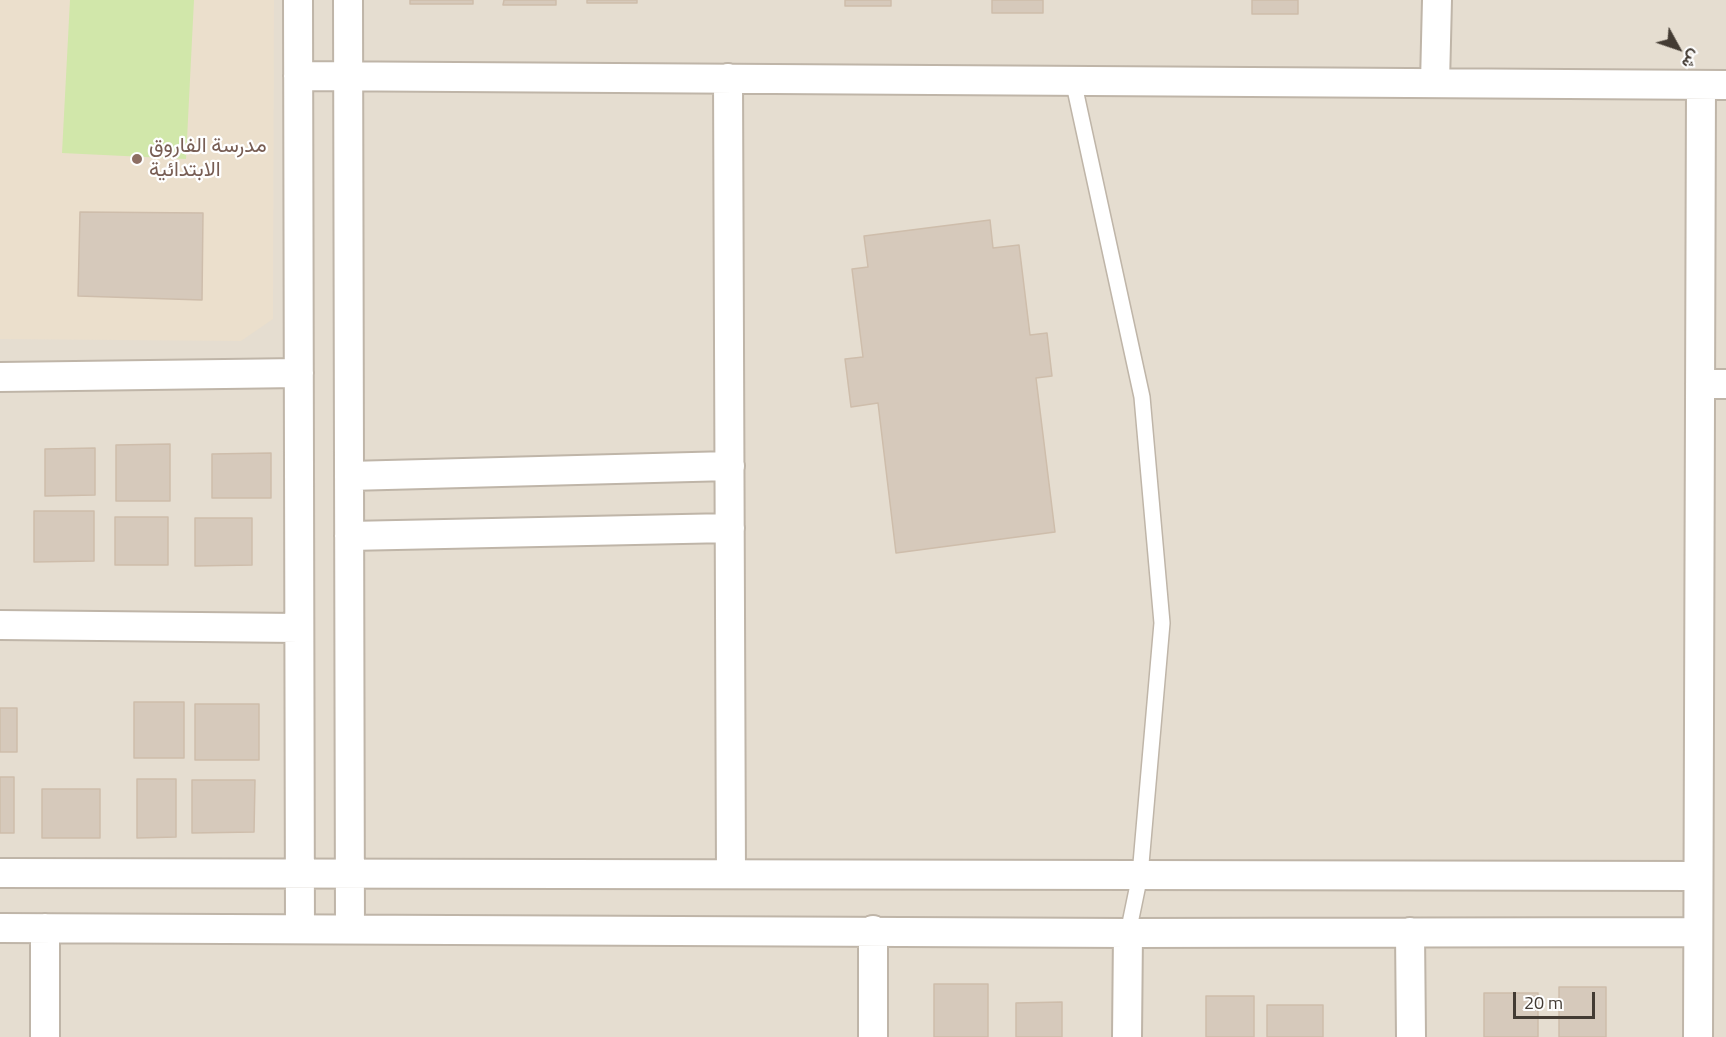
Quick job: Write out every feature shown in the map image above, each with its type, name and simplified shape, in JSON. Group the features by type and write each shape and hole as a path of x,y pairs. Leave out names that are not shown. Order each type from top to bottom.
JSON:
{"street":[{"path":"298,0 300,929"},
{"path":"348,0 350,929"},
{"path":"1435,83 1437,0"},
{"path":"298,76 1714,85 1713,384 1698,876 1698,1037"},
{"path":"728,78 731,874"},
{"path":"0,377 299,373"},
{"path":"349,476 730,466"},
{"path":"349,536 730,528"},
{"path":"0,626 299,628"},
{"path":"0,873 1698,876"},
{"path":"0,928 873,930 1128,933 1698,932"},
{"path":"45,928 45,1037"},
{"path":"873,930 873,1037"},
{"path":"1410,932 1411,1037"},
{"path":"1127,1037 1128,933"}],"lane":[{"path":"1073,81 1142,397 1162,623 1140,875 1128,933"}],"shaded area":[{"path":"0,0 1726,0 1726,1037 0,1037"},
{"name":"مدرسة الفاروق الابتدائية","path":"0,0 274,0 273,319 241,341 0,339"}],"green space":[{"path":"70,0 194,0 186,159 62,153"}],"building":[{"path":"410,0 473,0 473,4 410,4"},
{"path":"504,0 556,0 556,5 503,5"},
{"path":"587,0 637,0 637,3 587,3"},
{"path":"845,0 891,0 891,6 845,6"},
{"path":"992,0 1043,0 1043,13 992,13"},
{"path":"1252,0 1298,0 1298,14 1252,14"},
{"path":"80,212 203,213 202,300 78,296"},
{"path":"990,220 993,248 1019,245 1030,335 1047,333 1052,376 1036,378 1055,532 896,553 878,403 851,407 845,359 863,357 852,269 868,267 864,236"},
{"path":"170,444 170,501 116,501 116,445"},
{"path":"95,448 95,495 45,496 45,449"},
{"path":"271,453 271,498 212,498 212,454"},
{"path":"34,511 94,511 94,561 34,562"},
{"path":"115,517 168,517 168,565 115,565"},
{"path":"195,518 252,518 252,565 195,566"},
{"path":"134,702 184,702 184,758 134,758"},
{"path":"195,704 259,704 259,760 195,760"},
{"path":"0,708 17,708 17,752 0,752"},
{"path":"0,777 14,777 14,833 0,833"},
{"path":"137,779 176,779 176,837 137,838"},
{"path":"192,780 255,780 254,832 192,833"},
{"path":"42,789 100,789 100,838 42,838"},
{"path":"934,984 988,984 988,1037 934,1037"},
{"path":"1559,987 1606,987 1606,1037 1559,1037"},
{"path":"1484,993 1538,993 1538,1037 1484,1037"},
{"path":"1206,996 1254,996 1254,1037 1206,1037"},
{"path":"1062,1002 1062,1037 1016,1037 1016,1003"},
{"path":"1267,1005 1323,1005 1323,1037 1267,1037"}],"place":[{"name":"مدرسة الفاروق الابتدائية","path":"137,159"}]}
